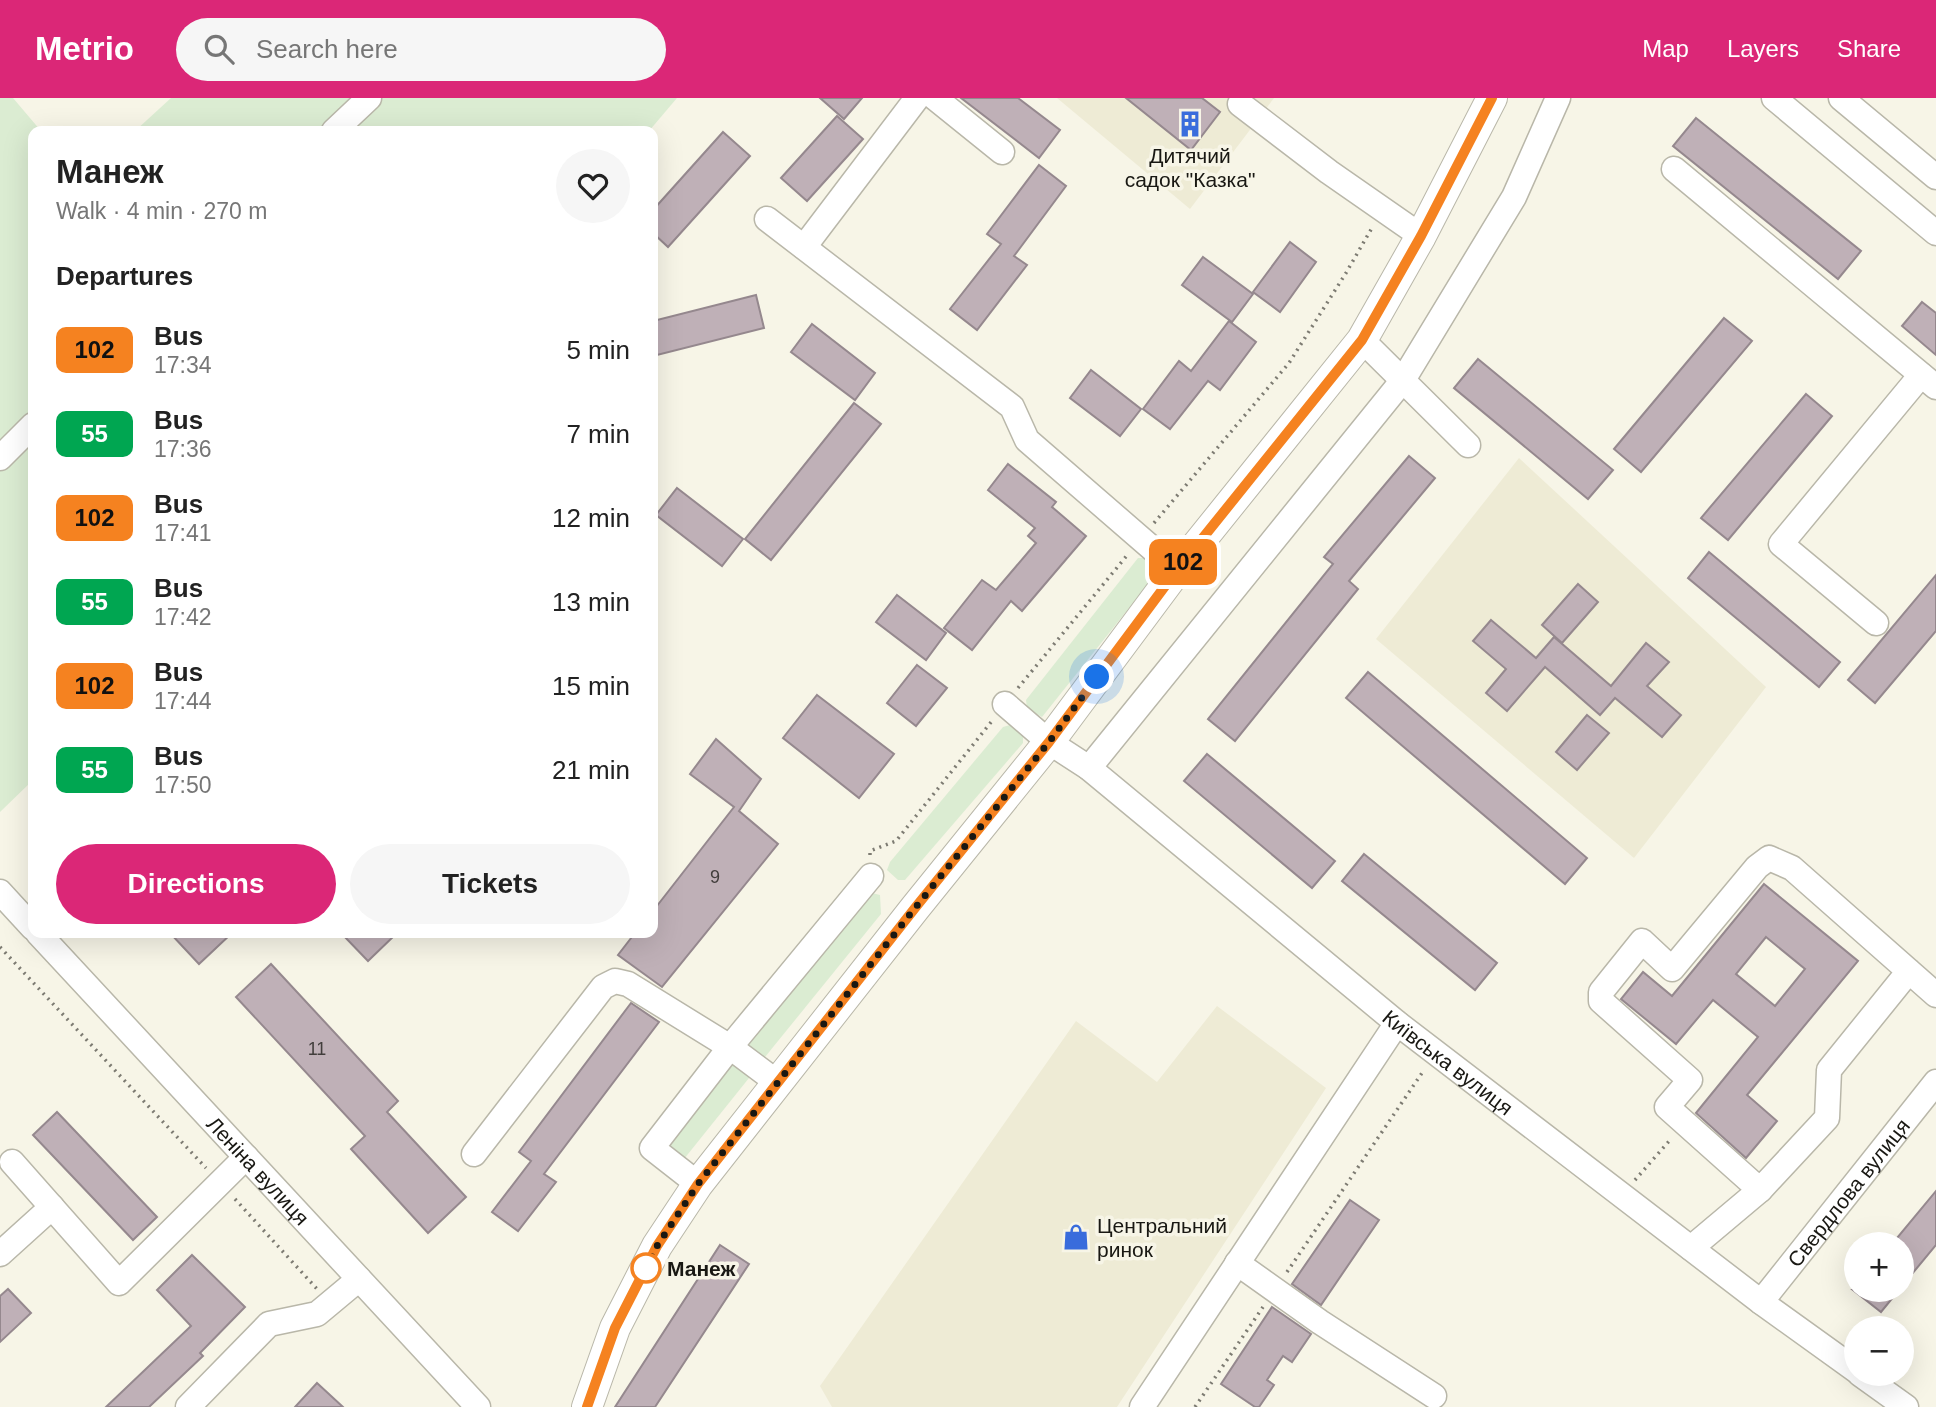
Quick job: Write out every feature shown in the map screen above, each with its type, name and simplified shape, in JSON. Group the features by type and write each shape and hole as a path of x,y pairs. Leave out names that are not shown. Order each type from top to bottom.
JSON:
{"main road":[{"path":"587,1407 615,1328 657,1246 698,1184 1049,742 1177,570 1362,340 1421,236 1492,98"}],"street":[{"path":"339,126 369,98"},
{"path":"804,247 916,98"},
{"path":"935,98 1002,152"},
{"path":"1089,768 1404,380 1514,197 1558,98"},
{"path":"1774,98 1936,233"},
{"path":"1841,98 1936,177"},
{"path":"1240,104 1421,236"},
{"path":"1675,169 1929,381 1782,544 1876,623"},
{"path":"767,219 1012,407 1027,440 1177,570"},
{"path":"1362,340 1468,445"},
{"path":"0,458 28,430"},
{"name":"Київська вулиця","path":"1005,704 1049,742 1089,768 1397,1023 1844,1363"},
{"path":"1760,1190 1667,1107 1690,1080 1601,1002 1601,992 1642,941 1672,969 1757,867 1769,858 1792,868 1936,995"},
{"path":"698,1184 653,1148 730,1047 871,876"},
{"path":"0,892 28,923"},
{"name":"Леніна вулиця","path":"43,938 478,1407"},
{"path":"1691,1248 1760,1190 1826,1118 1829,1070 1909,971"},
{"path":"474,1154 603,987 615,981 628,984 730,1047 778,1083"},
{"path":"1142,1407 1397,1023"},
{"name":"Свердлова вулиця","path":"1761,1302 1936,1082"},
{"path":"12,1162 119,1283 246,1157"},
{"path":"0,1254 52,1207"},
{"path":"1237,1263 1320,1322 1434,1396"},
{"path":"188,1407 269,1324 317,1314 359,1279"},
{"name":"Київська вулиця","path":"1876,1386 1906,1407"}],"path":[{"path":"871,876 870,851 896,841 1141,538 1289,363 1382,209"},
{"path":"0,947 330,1303"},
{"path":"1195,1407 1436,1052"},
{"path":"1622,1195 1685,1123"}],"shaded area":[{"path":"1057,98 1274,98 1190,209"},
{"path":"1519,458 1766,687 1634,858 1376,639"},
{"name":"Центральний ринок","path":"1217,1006 1326,1088 1117,1407 832,1407 820,1386 1076,1021 1157,1082"}],"green space":[{"path":"0,98 13,98 37,126 28,126 28,785 0,812"},
{"path":"171,98 677,98 653,126 140,126"},
{"path":"1138,558 1149,558 1154,568 1153,578 1042,717 1027,708 1026,700"},
{"path":"1010,725 1023,736 1023,743 905,880 898,880 887,870 890,862 1003,727"},
{"path":"872,893 880,895 881,914 761,1062 745,1048"},
{"path":"736,1059 753,1073 684,1159 667,1145"}],"building":[{"path":"820,98 862,98 844,119"},
{"path":"961,98 1018,98 1060,130 1039,158"},
{"name":"Дитячий садок \"Казка\"","path":"1126,98 1202,98 1220,112 1191,150"},
{"path":"837,116 863,139 807,201 781,178"},
{"path":"1696,118 1861,251 1838,279 1673,146"},
{"path":"723,132 750,156 668,247 658,238 658,204"},
{"path":"1039,165 1066,186 1014,256 1027,265 977,330 950,309 1001,244 987,234"},
{"path":"1290,242 1316,262 1280,312 1253,292"},
{"path":"1203,257 1253,294 1232,322 1182,285"},
{"path":"756,295 764,328 658,355 658,320"},
{"path":"1922,302 1936,313 1936,355 1902,326"},
{"path":"1724,318 1752,341 1641,472 1614,449"},
{"path":"1229,321 1256,342 1220,390 1208,381 1170,429 1143,409 1179,361 1191,371"},
{"path":"812,324 875,373 855,400 791,352"},
{"path":"1478,359 1613,470 1588,499 1454,388"},
{"path":"1091,370 1141,409 1120,436 1070,398"},
{"path":"1806,394 1832,416 1728,540 1701,518"},
{"path":"854,403 881,424 771,560 745,539"},
{"path":"1409,456 1435,478 1349,581 1358,589 1235,741 1208,719 1333,564 1324,557"},
{"path":"1008,464 1056,502 1052,507 1086,536 1022,611 1011,601 972,650 944,628 982,580 996,590 1036,543 1028,536 1035,528 988,490"},
{"path":"677,488 743,539 722,566 658,517 658,512"},
{"path":"1709,552 1840,662 1819,687 1688,578"},
{"path":"1936,575 1936,631 1875,703 1848,680"},
{"path":"1578,584 1598,602 1562,643 1542,625"},
{"path":"897,595 946,633 926,660 876,622"},
{"path":"1491,620 1536,658 1554,637 1611,686 1646,643 1669,662 1647,686 1681,715 1662,737 1615,698 1600,715 1545,667 1507,711 1486,693 1506,669 1473,641"},
{"path":"917,665 947,688 916,726 887,703"},
{"path":"1368,672 1587,858 1565,884 1346,698"},
{"path":"817,695 894,754 859,798 783,738"},
{"path":"1587,715 1609,733 1577,770 1556,752"},
{"path":"716,739 761,779 739,811 778,844 662,987 618,955 631,938 658,938 658,905 734,807 690,774"},
{"path":"1207,754 1335,861 1312,888 1184,781"},
{"path":"1364,854 1497,963 1475,990 1342,881"},
{"path":"1764,884 1858,961 1747,1095 1777,1121 1746,1158 1696,1113 1758,1037 1713,1000 1676,1044 1621,999 1643,972 1672,996","holes":["1766,937 1805,969 1775,1006 1736,974"]},
{"path":"175,938 227,938 199,964"},
{"path":"346,938 392,938 368,961"},
{"path":"271,964 398,1101 387,1112 466,1197 428,1233 351,1149 365,1136 236,997"},
{"path":"631,1003 659,1022 544,1174 556,1182 518,1231 492,1212 531,1161 519,1152"},
{"path":"57,1112 157,1217 133,1240 33,1135"},
{"path":"1936,1191 1936,1245 1914,1272 1914,1232 1902,1232"},
{"path":"1350,1200 1379,1220 1321,1305 1292,1284"},
{"path":"720,1245 749,1264 655,1407 615,1407"},
{"path":"192,1255 245,1307 200,1353 203,1356 149,1407 106,1407 191,1326 157,1290"},
{"path":"8,1289 31,1313 0,1342 0,1296"},
{"path":"1868,1302 1889,1302 1881,1312"},
{"path":"1272,1307 1311,1334 1292,1362 1283,1356 1267,1380 1274,1385 1259,1407 1255,1407 1221,1384"},
{"path":"317,1383 343,1407 295,1407"}],"bus line":[{"name":"102","path":"587,1407 615,1328 657,1246 698,1184 1049,742 1177,570 1362,340 1421,236 1492,98"}],"place":[{"name":"Дитячий садок \"Казка\"","path":"1190,124"},
{"name":"Центральний ринок","path":"1076,1237"},
{"name":"Манеж","path":"646,1268"}],"route":[{"path":"646,1268 657,1246 698,1184 1049,742 1097,677"}]}
